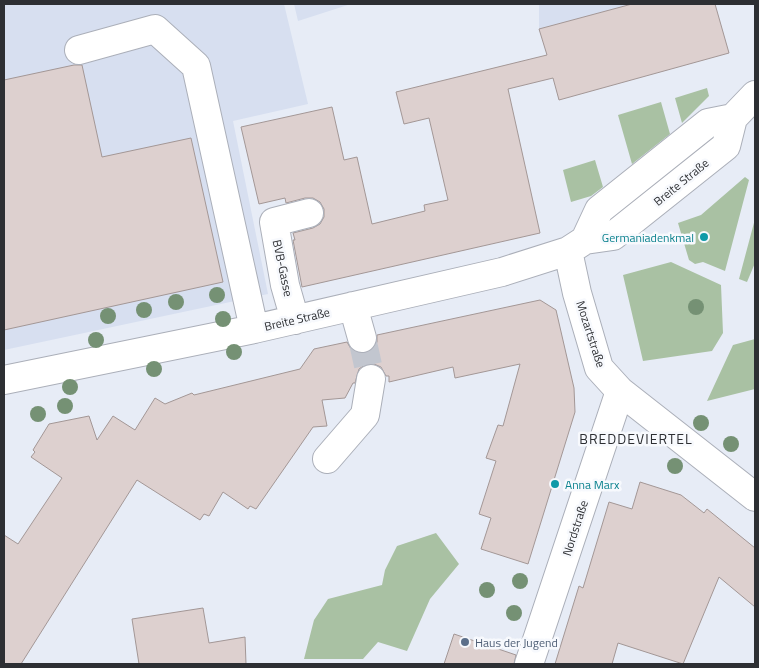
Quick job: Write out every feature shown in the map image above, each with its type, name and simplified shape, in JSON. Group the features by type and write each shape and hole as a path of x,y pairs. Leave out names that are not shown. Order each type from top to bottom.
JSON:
{"street":[{"path":"79,50 155,30 196,66 254,329"},
{"path":"576,246 600,210 708,123 747,108"},
{"name":"BVB-Gasse","path":"295,320 285,285 274,222 309,213"},
{"name":"Breite Straße","path":"4,380 254,329 502,272 576,246"},
{"name":"Mozartstraße","path":"576,246 578,293 600,368 620,391 755,497"},
{"path":"353,306 362,338"},
{"path":"327,459 364,415 371,379"},
{"name":"Nordstraße","path":"530,664 620,391"}],"shaded area":[{"path":"4,4 284,4 308,104 233,121 268,294 4,350"},
{"path":"294,4 351,4 298,21"},
{"path":"539,4 632,4 539,29"}],"green space":[{"path":"707,88 709,96 682,123 675,98"},
{"path":"661,102 670,134 632,164 618,115"},
{"path":"595,160 603,187 591,196 571,202 563,170"},
{"path":"745,177 749,180 725,271 703,262 695,264 689,260 678,223 701,215"},
{"path":"755,219 755,263 747,282 739,279"},
{"path":"671,262 721,285 723,333 712,351 643,361 623,275"},
{"path":"755,339 755,389 707,401 733,345"},
{"path":"436,533 459,564 430,599 407,651 378,642 363,659 304,659 314,620 328,599 382,585 385,570 397,546"}],"building":[{"path":"632,4 715,4 729,53 559,100 553,78 508,89 540,233 302,287 293,233 313,228 320,224 324,217 324,209 320,202 313,198 286,203 285,198 259,204 241,127 332,107 344,160 357,157 372,224 425,211 424,205 448,200 429,118 404,124 396,92 547,55 539,29"},
{"path":"74,65 82,65 102,157 191,138 223,282 4,330 4,80"},
{"path":"540,300 556,310 574,388 575,412 528,564 481,549 491,518 479,514 496,461 486,458 498,425 503,426 520,364 455,378 453,367 389,382 389,376 386,376 381,367 374,364 366,364 359,369 355,383 353,383 345,398 322,400 327,426 313,427 256,509 250,506 248,509 223,492 209,516 204,514 200,520 137,480 21,664 4,664 4,535 18,544 62,478 31,457 35,452 33,450 49,424 89,416 97,440 113,416 135,430 155,398 165,404 192,393 194,395 300,369 314,349 347,342 351,349 358,353 366,353 373,349 377,342 377,335"},
{"path":"640,482 681,495 704,513 707,509 755,548 755,607 719,577 683,664 618,643 612,664 555,664 579,586 583,588 609,502 632,509"},
{"path":"203,608 209,643 245,637 246,664 139,664 132,619"},
{"name":"Haus der Jugend","path":"454,634 516,655 514,664 444,664"}],"tunnel":[{"path":"362,338 371,379"}],"place":[{"name":"Germaniadenkmal","path":"704,237"},
{"name":"Anna Marx","path":"555,484"},
{"name":"Haus der Jugend","path":"465,642"}],"district":[{"name":"BREDDEVIERTEL","path":"636,438"}]}
